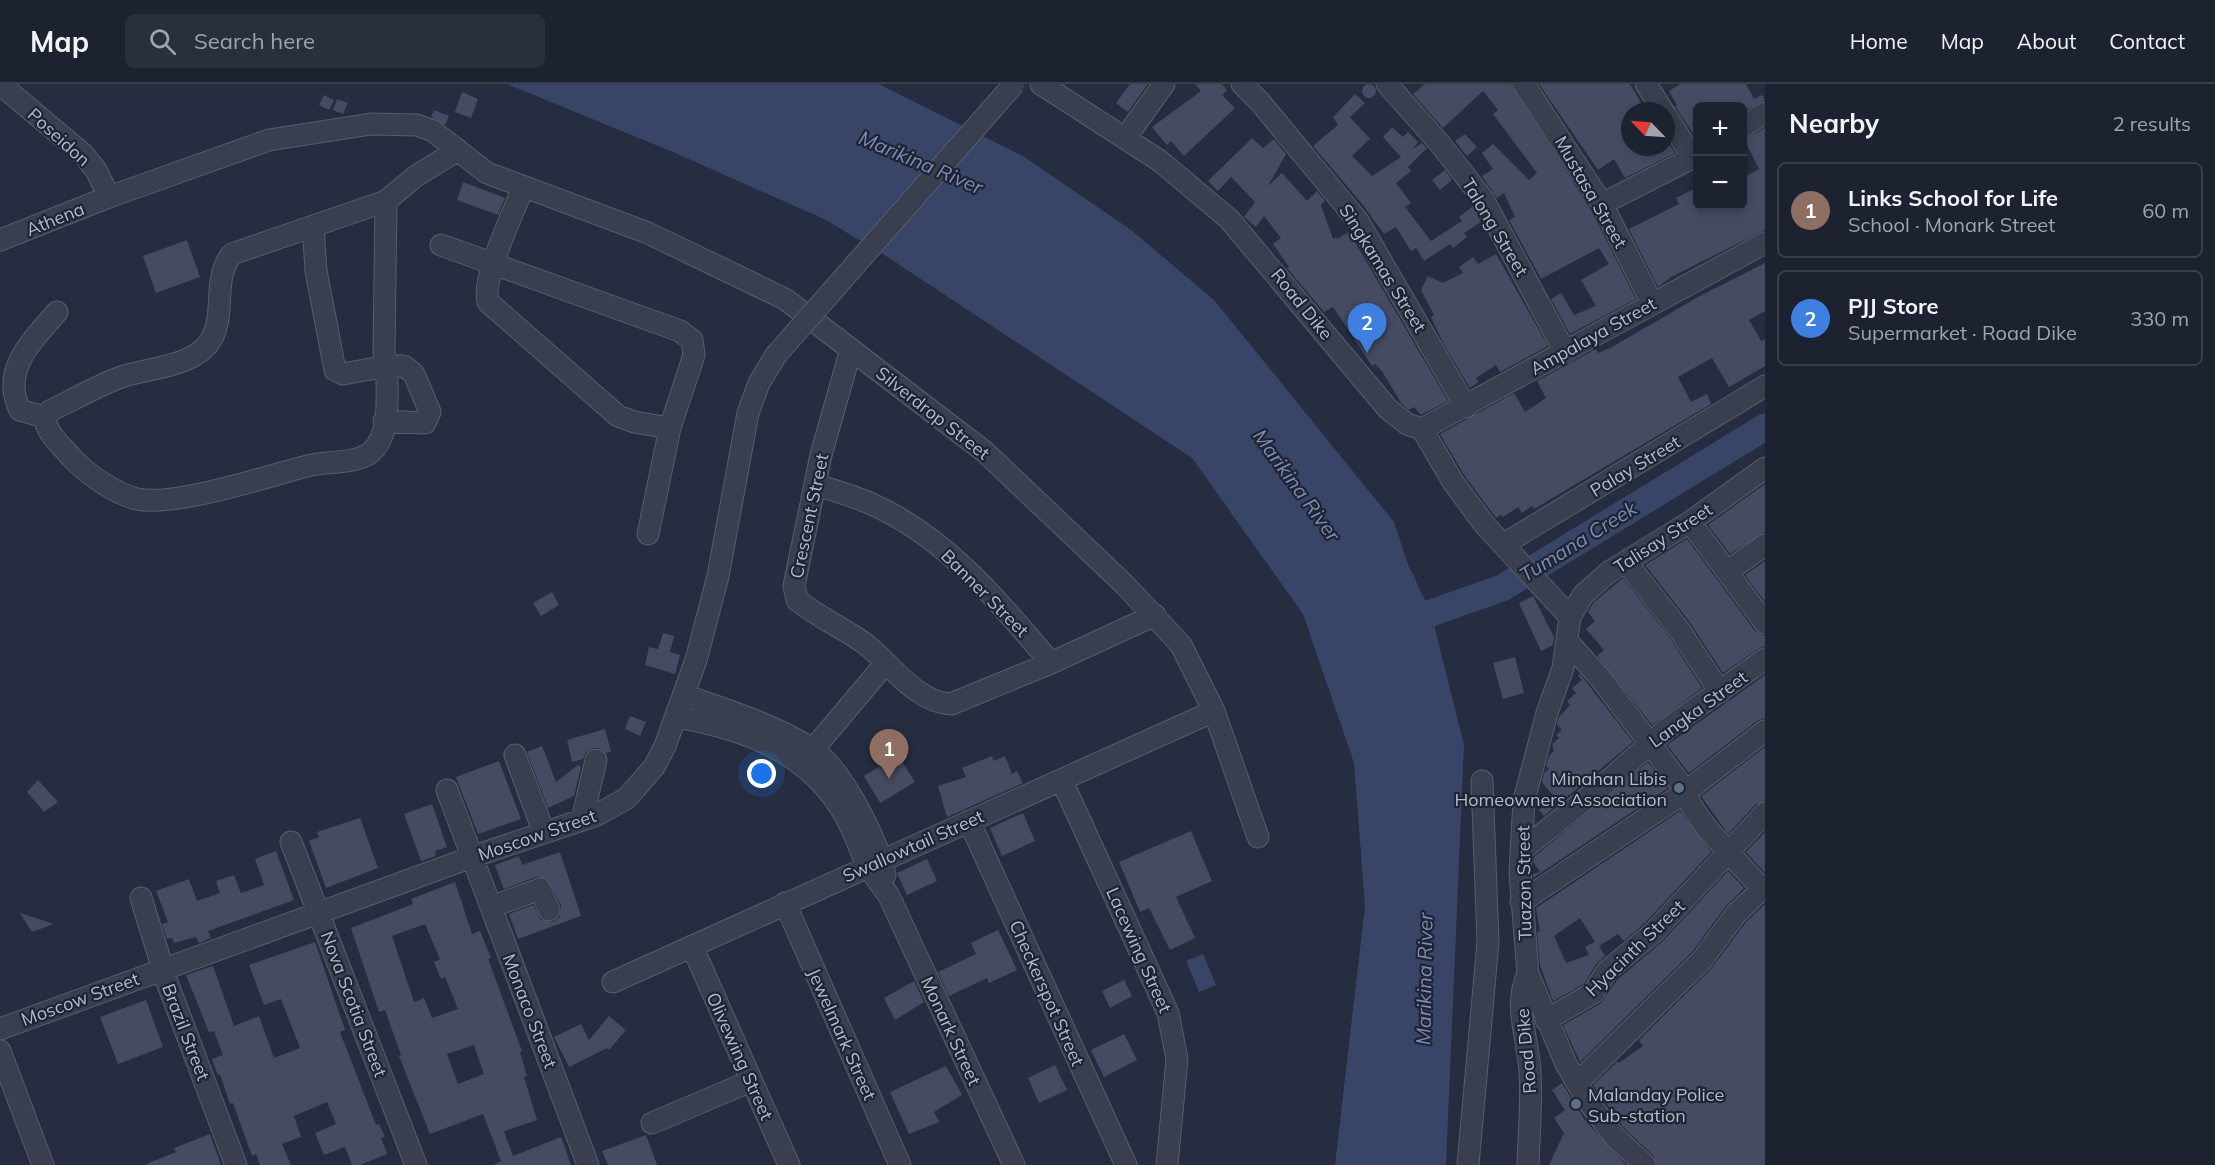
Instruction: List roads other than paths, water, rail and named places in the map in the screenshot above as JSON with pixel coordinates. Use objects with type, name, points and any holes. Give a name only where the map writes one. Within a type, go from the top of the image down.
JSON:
[{"type":"street","name":"Poseidon","points":[[0,84],[9,104],[83,154],[96,170],[109,197]]},
{"type":"street","name":"Moscow Street","points":[[0,1029],[319,912],[611,809],[641,785],[665,746],[705,629],[718,576],[748,413],[759,383],[776,356],[1014,84]]},
{"type":"street","name":"Road Dike","points":[[1041,84],[1126,137],[1183,178],[1229,219],[1388,409],[1407,424],[1422,429]]},
{"type":"street","points":[[1126,137],[1164,84]]},
{"type":"street","name":"Singkamas Street","points":[[1242,84],[1260,102],[1358,221],[1466,407]]},
{"type":"street","name":"Talong Street","points":[[1387,84],[1442,145],[1483,199],[1565,352]]},
{"type":"street","name":"Mustasa Street","points":[[1524,84],[1602,204],[1652,303]]},
{"type":"street","points":[[1646,84],[1657,102]]},
{"type":"street","points":[[1747,125],[1765,113]]},
{"type":"street","name":"Athena","points":[[0,240],[109,197],[269,140],[371,124],[417,125],[446,138],[458,150]]},
{"type":"street","points":[[1675,129],[1694,156]]},
{"type":"street","points":[[44,417],[50,411],[118,378],[180,361],[206,346],[217,326],[221,272],[232,254],[386,201],[416,176],[458,150]]},
{"type":"street","name":"Silverdrop Street","points":[[458,150],[487,173],[648,233],[785,300],[985,453],[1155,615],[1181,645],[1214,711],[1258,837]]},
{"type":"street","points":[[1602,204],[1693,158]]},
{"type":"street","points":[[523,187],[493,262],[486,295],[492,307],[618,416],[634,422],[670,428]]},
{"type":"street","points":[[44,417],[50,433],[79,465],[136,499],[151,500],[202,493],[322,462],[368,454],[375,447],[387,406],[387,366],[384,353],[386,201]]},
{"type":"street","points":[[313,226],[316,272],[336,370],[343,374],[387,366],[404,366],[409,369],[430,412],[425,423],[384,421]]},
{"type":"street","name":"Ampalaya Street","points":[[1422,429],[1765,243]]},
{"type":"street","points":[[441,245],[680,331],[692,340],[694,355],[670,428],[648,534]]},
{"type":"street","points":[[44,417],[20,410],[12,394],[14,369],[18,358],[57,312]]},
{"type":"street","name":"Crescent Street","points":[[851,349],[815,484],[794,586],[797,600],[869,647],[885,664],[939,704],[951,704],[1051,663],[1155,615]]},
{"type":"street","name":"Palay Street","points":[[1510,551],[1765,386]]},
{"type":"street","points":[[1422,429],[1453,482],[1484,524],[1570,617]]},
{"type":"street","name":"Talisay Street","points":[[1570,617],[1583,595],[1609,572],[1690,522],[1765,468]]},
{"type":"street","name":"Banner Street","points":[[815,484],[868,503],[919,532],[952,556],[1000,603],[1051,663]]},
{"type":"street","points":[[1690,522],[1765,623]]},
{"type":"street","points":[[1728,571],[1765,545]]},
{"type":"street","points":[[1626,562],[1678,628],[1720,692]]},
{"type":"street","name":"Tuazon Street","points":[[1528,974],[1521,902],[1524,800],[1547,713],[1563,668],[1570,617]]},
{"type":"street","points":[[1568,642],[1601,679],[1650,743],[1693,808],[1764,888],[1736,914],[1702,960],[1577,1083]]},
{"type":"street","name":"Langka Street","points":[[1521,851],[1602,786],[1650,743],[1765,659]]},
{"type":"street","points":[[807,757],[885,664]]},
{"type":"street","name":"Monark Street","points":[[684,695],[758,723],[807,757],[845,799],[1014,1165]]},
{"type":"street","name":"Swallowtail Street","points":[[613,982],[1214,711]]},
{"type":"street","name":"Monark Street","points":[[676,717],[716,724],[807,757]]},
{"type":"street","points":[[1521,902],[1684,793],[1765,731]]},
{"type":"street","points":[[515,755],[544,833]]},
{"type":"street","points":[[582,820],[596,760]]},
{"type":"street","name":"Lacewing Street","points":[[1062,781],[1168,1013],[1177,1059],[1167,1165]]},
{"type":"street","points":[[1468,1165],[1488,942],[1482,781]]},
{"type":"street","name":"Monaco Street","points":[[447,790],[588,1165]]},
{"type":"street","name":"Hyacinth Street","points":[[1546,1020],[1593,993],[1607,971],[1653,933],[1728,850],[1765,813]]},
{"type":"street","name":"Checkerspot Street","points":[[969,821],[1126,1165]]},
{"type":"street","name":"Nova Scotia Street","points":[[291,842],[416,1165]]},
{"type":"street","points":[[491,907],[540,889],[549,910]]},
{"type":"street","name":"Brazil Street","points":[[141,898],[163,969],[236,1165]]},
{"type":"street","name":"Jewelmark Street","points":[[785,903],[900,1165]]},
{"type":"street","name":"Olivewing Street","points":[[692,946],[789,1165]]},
{"type":"street","name":"Road Dike","points":[[1528,974],[1521,988],[1521,1005],[1530,1070],[1528,1165]]},
{"type":"street","points":[[1528,974],[1546,1020],[1577,1083],[1615,1137],[1645,1165]]},
{"type":"street","points":[[0,1051],[43,1165]]},
{"type":"street","points":[[652,1123],[751,1081]]},
{"type":"water","name":"Marikina River","points":[[507,84],[879,84],[1023,156],[1131,230],[1214,300],[1394,522],[1407,562],[1431,613],[1464,745],[1446,1165],[1335,1165],[1365,906],[1354,763],[1303,614],[1192,458],[883,254],[824,219],[673,152]]},
{"type":"water","points":[[1203,954],[1216,985],[1199,992],[1186,961]]},
{"type":"waterway","name":"Tumana Creek","points":[[1398,632],[1431,613],[1502,588],[1765,427]]},
{"type":"place","name":"PJJ Store","points":[[1367,353]]},
{"type":"place","name":"Links School for Life","points":[[889,779]]},
{"type":"place","name":"Minahan Libis Homeowners Association","points":[[1679,788]]},
{"type":"place","name":"Malanday Police Sub-station","points":[[1576,1104]]}]
